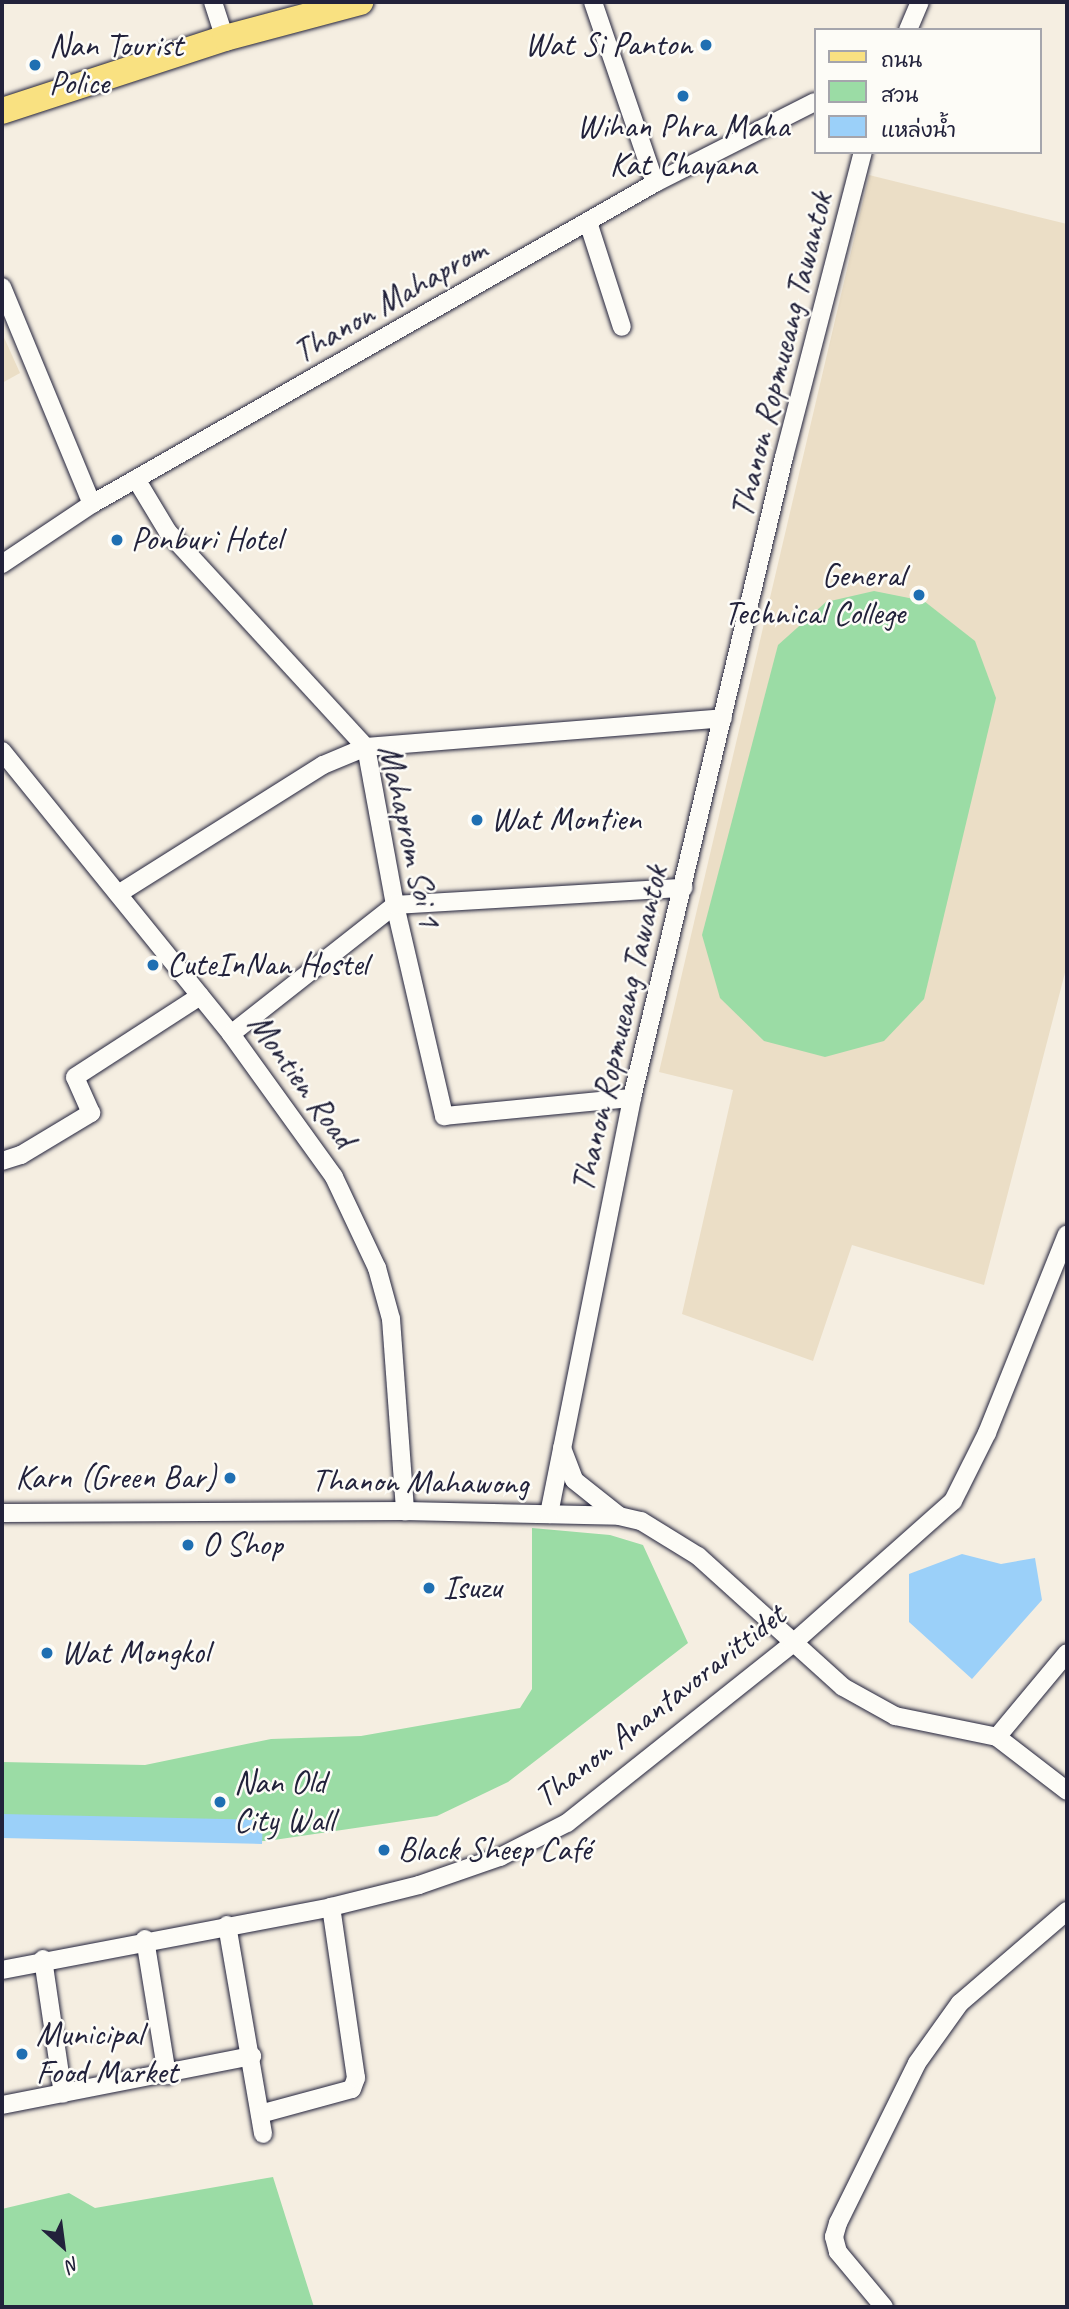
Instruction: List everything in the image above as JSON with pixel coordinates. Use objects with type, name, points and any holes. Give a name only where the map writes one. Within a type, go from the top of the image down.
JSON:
[{"type":"main road","points":[[2,111],[225,37],[360,2]]},
{"type":"street","points":[[213,2],[225,37]]},
{"type":"street","points":[[593,2],[655,183]]},
{"type":"street","points":[[909,28],[920,2]]},
{"type":"street","name":"Thanon Mahaprom","points":[[2,564],[92,504],[655,183],[814,103]]},
{"type":"street","name":"Thanon Ropmueang Tawantok","points":[[548,1514],[560,1441],[632,1098],[863,154]]},
{"type":"street","points":[[588,222],[622,327]]},
{"type":"street","points":[[2,287],[92,504]]},
{"type":"street","name":"Mahaprom Soi 1","points":[[136,479],[168,532],[366,747],[395,905],[444,1116],[632,1098]]},
{"type":"street","points":[[118,894],[323,765],[366,747],[723,718]]},
{"type":"street","name":"Montien Road","points":[[2,751],[231,1034],[334,1177],[377,1268],[391,1320],[405,1511]]},
{"type":"street","points":[[231,1034],[395,905],[683,888]]},
{"type":"street","points":[[2,1161],[21,1155],[92,1113],[75,1077],[200,996]]},
{"type":"street","name":"Thanon Anantavorarittidet","points":[[2,1970],[43,1959],[331,1907],[419,1885],[500,1857],[567,1823],[793,1643],[953,1501],[987,1433],[1067,1234]]},
{"type":"street","points":[[560,1441],[574,1480],[619,1516]]},
{"type":"street","name":"Thanon Mahawong","points":[[2,1513],[405,1511],[619,1516],[663,1530],[698,1556],[843,1686],[895,1716],[997,1737]]},
{"type":"street","points":[[1067,1653],[997,1737],[1067,1791]]},
{"type":"street","points":[[260,2114],[352,2089],[356,2078],[331,1907]]},
{"type":"street","points":[[884,2307],[838,2252],[834,2237],[838,2223],[917,2063],[960,2003],[1067,1911]]},
{"type":"street","points":[[227,1925],[253,2056],[263,2134]]},
{"type":"street","points":[[145,1940],[167,2075]]},
{"type":"street","points":[[43,1959],[63,2094]]},
{"type":"street","points":[[2,2105],[167,2075],[253,2056]]},
{"type":"shaded area","name":"General Technical College","points":[[869,175],[1067,224],[1067,965],[984,1285],[852,1245],[813,1361],[682,1314],[733,1090],[659,1072]]},
{"type":"shaded area","points":[[2,333],[20,373],[2,383]]},
{"type":"green space","points":[[874,591],[924,601],[975,641],[996,698],[924,999],[884,1041],[825,1057],[764,1041],[720,998],[702,935],[778,645],[826,602]]},
{"type":"green space","points":[[532,1528],[610,1535],[643,1545],[688,1643],[508,1782],[437,1816],[267,1841],[2,1835],[2,1762],[145,1765],[271,1739],[361,1736],[520,1708],[532,1689]]},
{"type":"green space","points":[[273,2177],[314,2307],[2,2307],[2,2209],[69,2193],[95,2208]]},
{"type":"water","points":[[962,1554],[1001,1564],[1035,1558],[1042,1600],[972,1679],[909,1622],[909,1574]]},
{"type":"water","points":[[2,1814],[263,1820],[262,1844],[2,1838]]},
{"type":"place","name":"Wat Si Panton","points":[[706,45]]},
{"type":"place","name":"Nan Tourist Police","points":[[35,65]]},
{"type":"place","name":"Wihan Phra Maha Kat Chayana","points":[[683,96]]},
{"type":"place","name":"Ponburi Hotel","points":[[117,540]]},
{"type":"place","name":"General Technical College","points":[[919,595]]},
{"type":"place","name":"Wat Montien","points":[[477,820]]},
{"type":"place","name":"CuteInNan Hostel","points":[[153,965]]},
{"type":"place","name":"Karn (Green Bar)","points":[[230,1478]]},
{"type":"place","name":"O Shop","points":[[188,1545]]},
{"type":"place","name":"Isuzu","points":[[429,1588]]},
{"type":"place","name":"Wat Mongkol","points":[[47,1653]]},
{"type":"place","name":"Nan Old City Wall","points":[[220,1802]]},
{"type":"place","name":"Black Sheep Café","points":[[384,1850]]},
{"type":"place","name":"Municipal Food Market","points":[[22,2054]]}]
